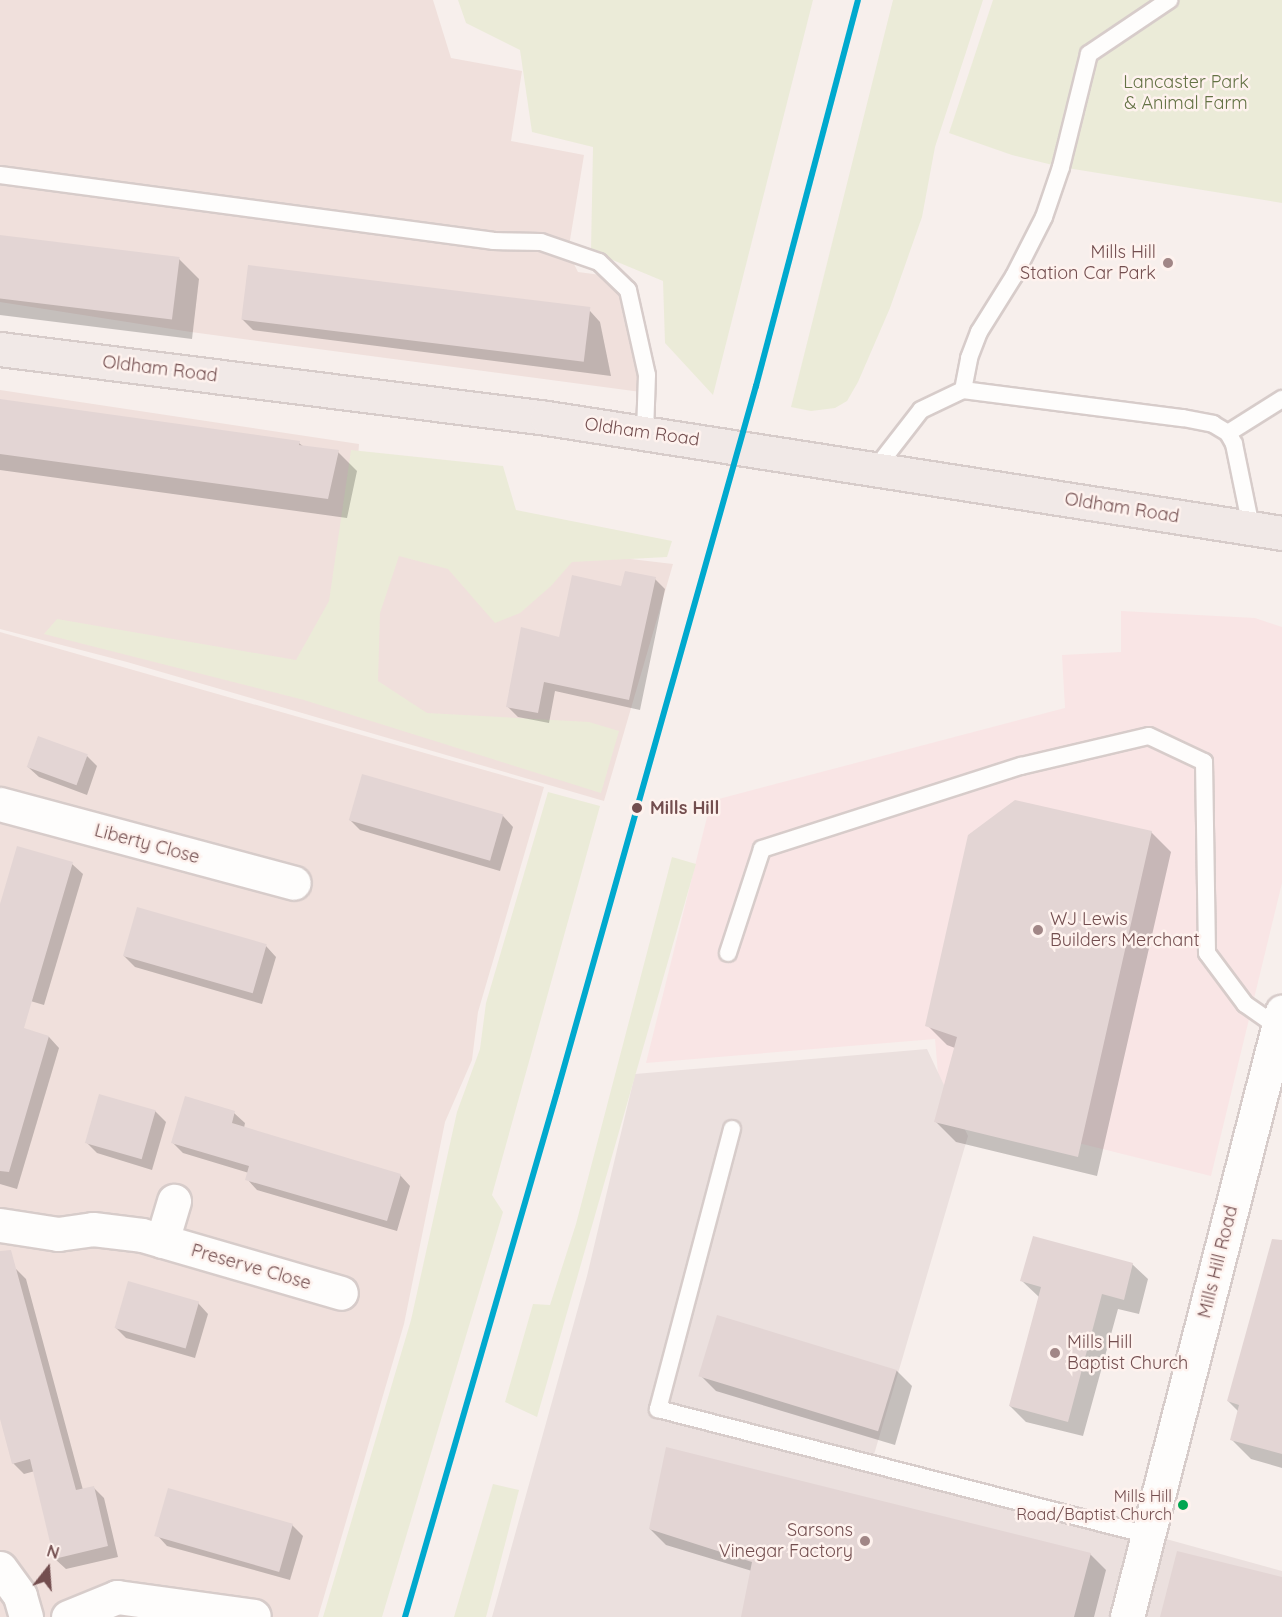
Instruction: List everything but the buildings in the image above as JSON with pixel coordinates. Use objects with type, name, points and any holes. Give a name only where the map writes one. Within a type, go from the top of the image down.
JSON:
[{"type":"main road","name":"Oldham Road","points":[[0,349],[547,418],[1267,530]]},
{"type":"street","name":"Liberty Close","points":[[0,804],[294,883]]},
{"type":"street","name":"Mills Hill Road","points":[[1127,1617],[1280,1020]]},
{"type":"street","points":[[162,1241],[174,1201]]},
{"type":"street","name":"Preserve Close","points":[[0,1225],[58,1234],[93,1229],[142,1235],[341,1293]]},
{"type":"street","points":[[0,1568],[20,1596],[26,1617]]},
{"type":"street","points":[[68,1617],[117,1597],[254,1616]]},
{"type":"lane","points":[[963,390],[969,358],[979,332],[1014,276],[1044,217],[1061,167],[1089,54],[1169,0]]},
{"type":"lane","points":[[0,175],[493,241],[541,242],[599,262],[628,290],[647,375],[645,433]]},
{"type":"lane","points":[[876,468],[921,410],[963,390],[1184,418],[1213,424],[1228,433],[1267,530]]},
{"type":"lane","points":[[1228,433],[1282,399]]},
{"type":"lane","points":[[728,953],[762,849],[1021,766],[1149,736],[1204,762],[1207,953],[1245,1004],[1280,1020]]},
{"type":"lane","points":[[732,1129],[658,1409],[1148,1535]]},
{"type":"shaded area","points":[[0,0],[433,0],[451,58],[522,71],[511,141],[584,155],[568,252],[578,272],[632,279],[641,392],[191,332],[0,302]]},
{"type":"shaded area","points":[[0,390],[359,444],[353,526],[673,564],[604,801],[127,662],[0,629]]},
{"type":"shaded area","points":[[1121,611],[1255,618],[1282,627],[1282,883],[1211,1176],[941,1109],[935,1039],[646,1063],[711,801],[1065,708],[1062,655],[1121,652]]},
{"type":"shaded area","points":[[0,632],[544,787],[478,1012],[472,1060],[445,1122],[404,1324],[318,1617],[0,1617]]},
{"type":"shaded area","points":[[927,1049],[968,1136],[873,1458],[1282,1571],[1282,1617],[492,1617],[587,1276],[635,1074]]},
{"type":"green space","points":[[458,0],[813,0],[713,395],[665,343],[663,281],[591,251],[593,147],[532,132],[520,50],[466,23]]},
{"type":"green space","points":[[893,0],[983,0],[935,147],[922,217],[890,308],[858,382],[847,401],[835,408],[811,411],[791,407]]},
{"type":"green space","name":"Lancaster Park & Animal Farm","points":[[993,0],[1282,0],[1282,203],[1061,167],[1012,155],[949,133]]},
{"type":"green space","points":[[351,450],[503,466],[516,510],[672,541],[667,557],[572,562],[551,586],[520,613],[495,623],[448,569],[399,556],[380,613],[378,681],[427,713],[589,722],[619,731],[601,793],[304,700],[44,634],[57,619],[296,660],[329,601]]},
{"type":"green space","points":[[548,792],[600,806],[492,1195],[503,1212],[382,1617],[323,1617],[411,1320],[457,1112],[480,1049],[486,1003]]},
{"type":"green space","points":[[672,857],[696,864],[537,1417],[505,1402],[533,1304],[550,1305],[576,1224]]},
{"type":"green space","points":[[493,1484],[519,1490],[486,1617],[454,1617]]},
{"type":"transit line","points":[[405,1617],[557,1092],[756,386],[858,0]]},
{"type":"place","name":"Mills Hill Station Car Park","points":[[1168,263]]},
{"type":"place","name":"Mills Hill","points":[[637,808]]},
{"type":"place","name":"WJ Lewis Builders Merchant","points":[[1038,930]]},
{"type":"place","name":"Mills Hill Baptist Church","points":[[1055,1353]]},
{"type":"place","name":"Mills Hill Road/Baptist Church","points":[[1183,1505]]},
{"type":"place","name":"Sarsons Vinegar Factory","points":[[865,1541]]}]
